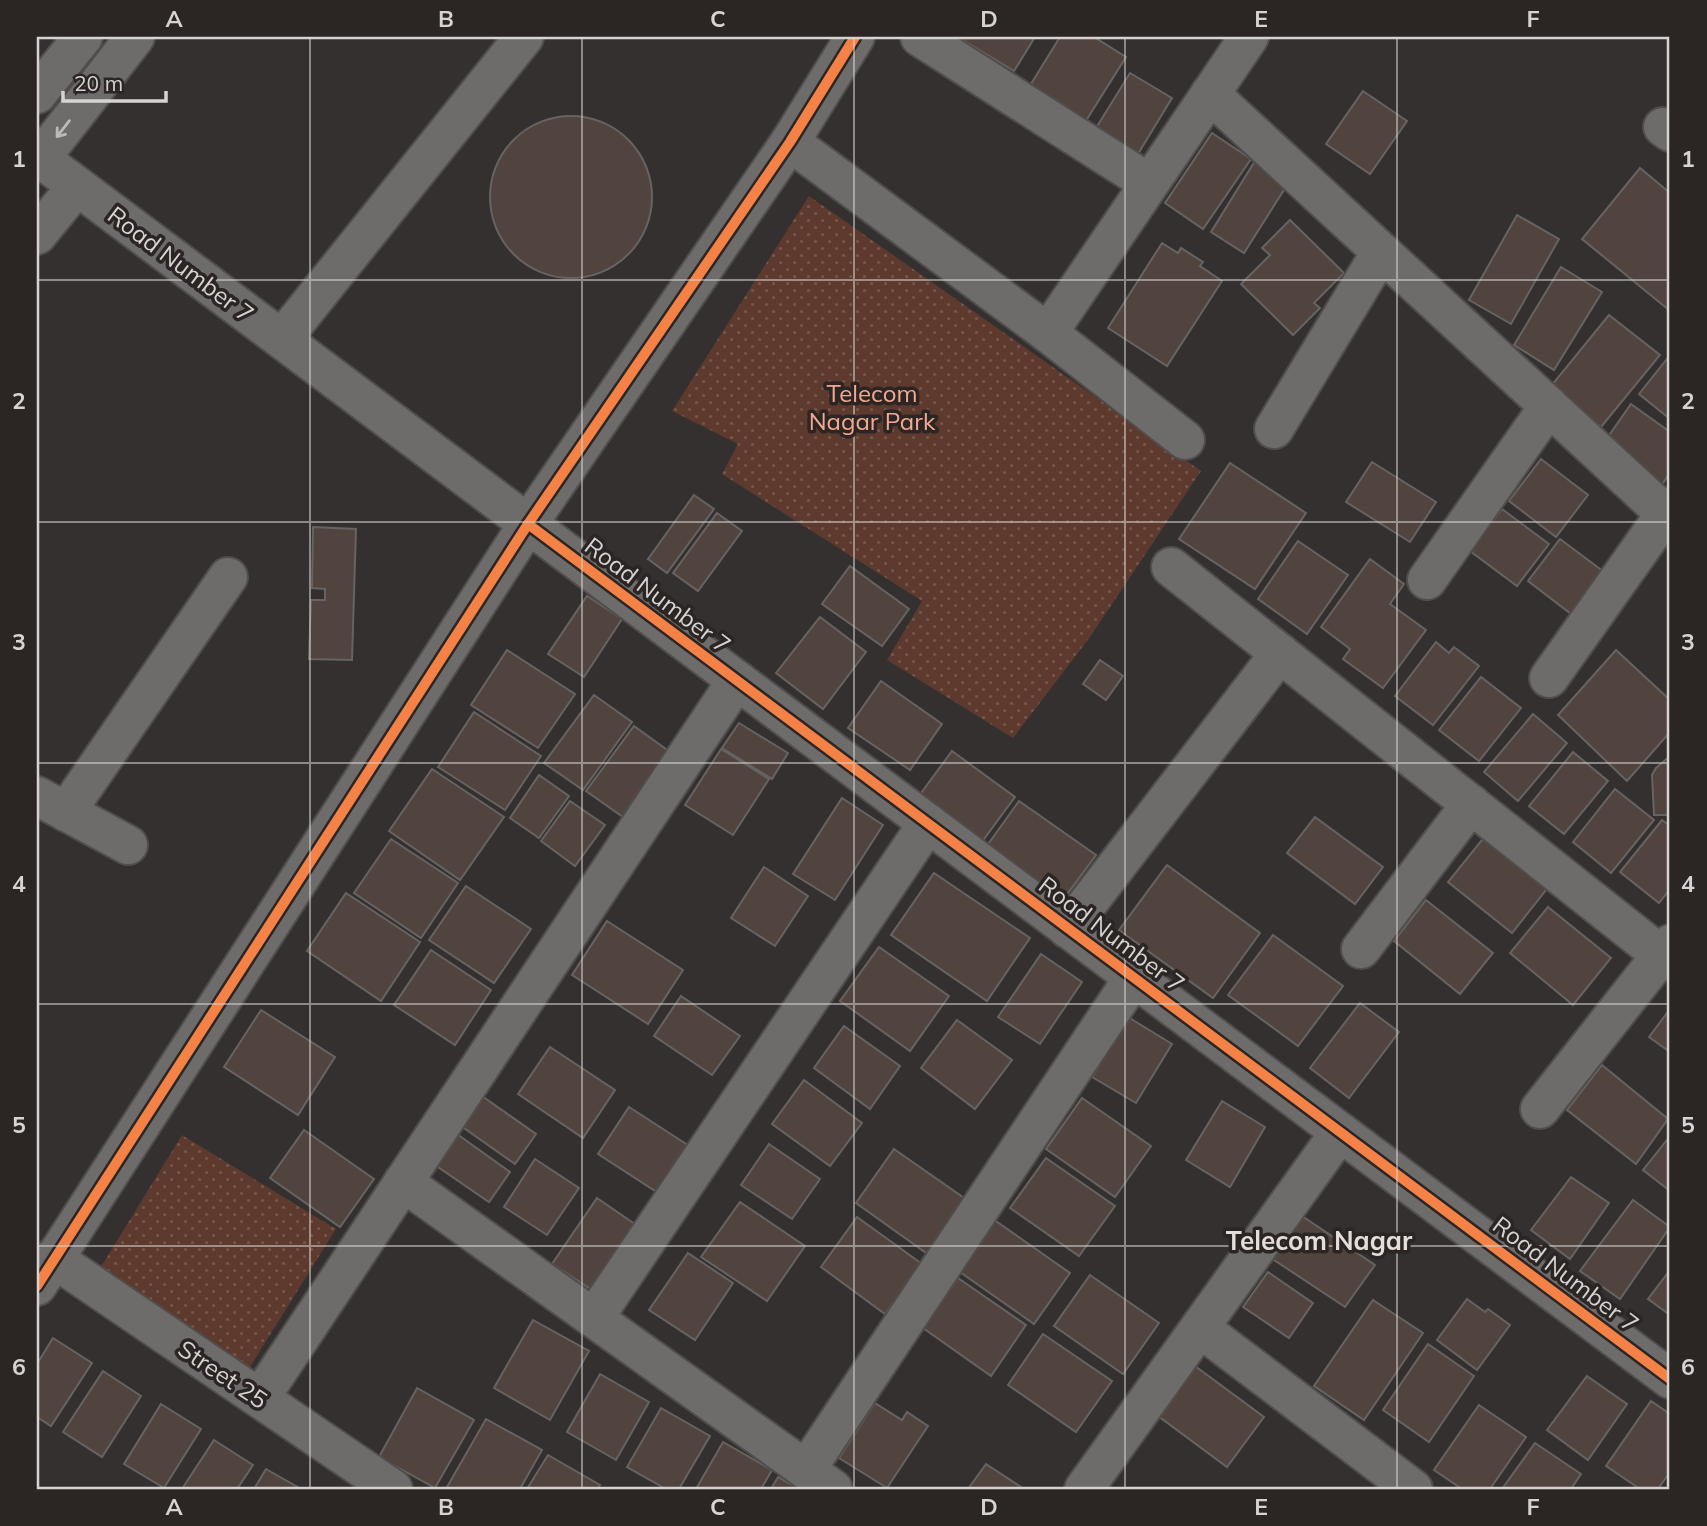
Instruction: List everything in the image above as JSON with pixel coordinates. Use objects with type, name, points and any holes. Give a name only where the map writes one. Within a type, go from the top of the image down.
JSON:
[{"type":"street","points":[[37,94],[83,37]]},
{"type":"street","points":[[38,157],[135,37]]},
{"type":"street","points":[[282,339],[524,37]]},
{"type":"street","points":[[45,1272],[528,524],[790,142],[855,37]]},
{"type":"street","points":[[920,37],[1149,183]]},
{"type":"street","points":[[1048,333],[1249,37]]},
{"type":"street","points":[[1210,94],[1668,513],[1549,678]]},
{"type":"street","points":[[790,142],[1048,333],[1185,440]]},
{"type":"street","name":"Road Number 7","points":[[38,157],[1670,1379]]},
{"type":"street","points":[[37,234],[77,186]]},
{"type":"street","points":[[1274,429],[1381,252]]},
{"type":"street","points":[[1427,580],[1549,406]]},
{"type":"street","points":[[1171,567],[1471,804],[1666,949],[1539,1109]]},
{"type":"street","points":[[128,845],[51,804],[228,577]]},
{"type":"street","points":[[1069,929],[1280,653]]},
{"type":"street","points":[[260,1398],[737,680]]},
{"type":"street","points":[[1361,949],[1471,804]]},
{"type":"street","points":[[594,1318],[928,823]]},
{"type":"street","points":[[403,1182],[820,1480],[1134,977]]},
{"type":"street","points":[[1083,1489],[1340,1132]]},
{"type":"street","name":"Street 25","points":[[45,1272],[260,1398],[393,1489]]},
{"type":"street","points":[[1199,1328],[1397,1485]]},
{"type":"green space","name":"Telecom Nagar Park","points":[[809,196],[1201,471],[1090,637],[1013,738],[887,660],[922,601],[722,474],[738,444],[672,411]]},
{"type":"green space","points":[[182,1135],[336,1229],[245,1375],[96,1275]]},
{"type":"building","points":[[958,37],[1035,37],[1014,71]]},
{"type":"building","points":[[1060,37],[1094,37],[1126,57],[1082,127],[1026,92]]},
{"type":"building","points":[[1130,73],[1172,98],[1130,167],[1088,141]]},
{"type":"building","points":[[1363,91],[1407,121],[1370,174],[1326,144]]},
{"type":"building","points":[[571,116],[602,123],[628,140],[645,166],[652,197],[645,228],[628,254],[602,271],[571,278],[540,271],[514,254],[497,228],[490,197],[497,166],[514,140],[540,123]]},
{"type":"building","points":[[1212,133],[1251,159],[1203,229],[1165,203]]},
{"type":"building","points":[[1255,161],[1289,182],[1244,253],[1211,232]]},
{"type":"building","points":[[1640,168],[1670,193],[1670,311],[1582,239]]},
{"type":"building","points":[[1517,215],[1559,239],[1511,324],[1469,300]]},
{"type":"building","points":[[1290,220],[1344,273],[1314,303],[1320,308],[1293,335],[1241,284],[1270,255],[1262,248]]},
{"type":"building","points":[[1162,243],[1178,253],[1181,248],[1203,262],[1200,266],[1222,281],[1167,366],[1108,328]]},
{"type":"building","points":[[1561,267],[1602,292],[1554,370],[1514,345]]},
{"type":"building","points":[[1609,315],[1660,355],[1601,427],[1551,386]]},
{"type":"building","points":[[1670,355],[1670,419],[1639,394]]},
{"type":"building","points":[[1631,404],[1670,432],[1670,472],[1662,485],[1603,444]]},
{"type":"building","points":[[1541,459],[1588,495],[1556,537],[1509,501]]},
{"type":"building","points":[[1372,462],[1436,502],[1410,542],[1346,502]]},
{"type":"building","points":[[1230,463],[1306,513],[1255,589],[1179,539]]},
{"type":"building","points":[[694,495],[714,509],[667,573],[648,559]]},
{"type":"building","points":[[1502,509],[1549,544],[1517,586],[1470,551]]},
{"type":"building","points":[[717,513],[742,531],[698,591],[673,573]]},
{"type":"building","points":[[313,527],[356,529],[352,660],[309,659],[311,600],[325,600],[325,589],[312,588]]},
{"type":"building","points":[[1560,539],[1608,575],[1575,617],[1528,581]]},
{"type":"building","points":[[1298,541],[1348,575],[1307,634],[1258,599]]},
{"type":"building","points":[[1370,559],[1404,584],[1390,604],[1426,630],[1383,688],[1343,659],[1350,649],[1321,627]]},
{"type":"building","points":[[850,566],[909,609],[882,646],[822,604]]},
{"type":"building","points":[[587,596],[622,619],[584,677],[548,654]]},
{"type":"building","points":[[820,617],[866,652],[823,709],[776,673]]},
{"type":"building","points":[[1436,642],[1449,653],[1454,647],[1479,666],[1433,725],[1395,696]]},
{"type":"building","points":[[507,650],[575,694],[538,748],[471,705]]},
{"type":"building","points":[[1616,650],[1670,700],[1670,732],[1627,781],[1558,715]]},
{"type":"building","points":[[1100,660],[1123,676],[1106,700],[1083,684]]},
{"type":"building","points":[[1481,677],[1521,708],[1479,761],[1439,730]]},
{"type":"building","points":[[881,681],[942,724],[910,770],[848,728]]},
{"type":"building","points":[[594,695],[632,722],[583,790],[544,763]]},
{"type":"building","points":[[474,712],[541,756],[505,810],[438,767]]},
{"type":"building","points":[[1533,714],[1567,743],[1518,801],[1484,772]]},
{"type":"building","points":[[739,723],[788,753],[772,779],[722,748]]},
{"type":"building","points":[[634,726],[670,752],[623,817],[586,791]]},
{"type":"building","points":[[721,749],[769,779],[733,835],[685,805]]},
{"type":"building","points":[[952,751],[1015,797],[973,854],[910,808]]},
{"type":"building","points":[[1573,752],[1608,781],[1564,834],[1529,806]]},
{"type":"building","points":[[1670,756],[1670,815],[1654,815],[1652,775]]},
{"type":"building","points":[[432,769],[504,817],[460,880],[389,831]]},
{"type":"building","points":[[539,775],[569,796],[539,838],[510,818]]},
{"type":"building","points":[[1615,789],[1654,820],[1611,873],[1573,842]]},
{"type":"building","points":[[842,798],[883,825],[835,900],[793,874]]},
{"type":"building","points":[[570,801],[605,825],[575,866],[541,841]]},
{"type":"building","points":[[1019,801],[1096,855],[1057,908],[981,854]]},
{"type":"building","points":[[1315,817],[1383,867],[1355,904],[1287,853]]},
{"type":"building","points":[[1662,820],[1670,826],[1670,889],[1659,903],[1620,872]]},
{"type":"building","points":[[1486,835],[1550,885],[1512,933],[1448,882]]},
{"type":"building","points":[[391,839],[458,883],[421,938],[354,893]]},
{"type":"building","points":[[1167,865],[1260,933],[1213,998],[1119,930]]},
{"type":"building","points":[[764,867],[808,896],[775,946],[731,918]]},
{"type":"building","points":[[934,873],[1030,938],[987,1001],[891,935]]},
{"type":"building","points":[[466,886],[531,929],[494,983],[429,940]]},
{"type":"building","points":[[346,893],[420,942],[381,1001],[307,951]]},
{"type":"building","points":[[1426,900],[1493,953],[1460,994],[1394,941]]},
{"type":"building","points":[[1548,907],[1611,958],[1573,1005],[1510,953]]},
{"type":"building","points":[[607,921],[683,970],[648,1024],[572,975]]},
{"type":"building","points":[[1273,935],[1343,986],[1298,1046],[1228,995]]},
{"type":"building","points":[[879,947],[949,996],[910,1051],[840,1001]]},
{"type":"building","points":[[431,950],[491,990],[455,1045],[394,1005]]},
{"type":"building","points":[[1041,954],[1082,982],[1040,1044],[998,1017]]},
{"type":"building","points":[[681,996],[740,1036],[712,1075],[654,1036]]},
{"type":"building","points":[[1360,1003],[1399,1032],[1349,1098],[1310,1068]]},
{"type":"building","points":[[1670,1009],[1670,1052],[1649,1037]]},
{"type":"building","points":[[261,1010],[335,1057],[298,1115],[224,1067]]},
{"type":"building","points":[[1128,1017],[1172,1044],[1136,1103],[1092,1077]]},
{"type":"building","points":[[957,1020],[1012,1060],[975,1109],[921,1068]]},
{"type":"building","points":[[844,1026],[900,1066],[870,1109],[814,1068]]},
{"type":"building","points":[[550,1047],[615,1090],[583,1138],[518,1094]]},
{"type":"building","points":[[1602,1065],[1668,1119],[1636,1164],[1567,1110]]},
{"type":"building","points":[[804,1080],[862,1123],[830,1166],[772,1124]]},
{"type":"building","points":[[482,1096],[536,1134],[515,1164],[461,1126]]},
{"type":"building","points":[[1082,1098],[1151,1146],[1115,1197],[1046,1149]]},
{"type":"building","points":[[1222,1101],[1265,1127],[1230,1187],[1186,1160]]},
{"type":"building","points":[[629,1107],[697,1151],[666,1198],[598,1154]]},
{"type":"building","points":[[304,1130],[374,1179],[340,1227],[270,1178]]},
{"type":"building","points":[[457,1134],[510,1172],[489,1202],[435,1165]]},
{"type":"building","points":[[1670,1136],[1670,1191],[1643,1170]]},
{"type":"building","points":[[769,1144],[820,1179],[792,1219],[741,1185]]},
{"type":"building","points":[[894,1149],[967,1200],[929,1255],[856,1203]]},
{"type":"building","points":[[1046,1158],[1115,1206],[1079,1256],[1010,1208]]},
{"type":"building","points":[[535,1159],[579,1188],[547,1235],[504,1207]]},
{"type":"building","points":[[1571,1177],[1609,1203],[1570,1259],[1531,1230]]},
{"type":"building","points":[[597,1198],[642,1229],[600,1295],[552,1264]]},
{"type":"building","points":[[1633,1200],[1670,1227],[1620,1299],[1580,1271]]},
{"type":"building","points":[[740,1202],[805,1246],[767,1301],[701,1257]]},
{"type":"building","points":[[1296,1212],[1375,1265],[1345,1307],[1268,1256]]},
{"type":"building","points":[[857,1217],[922,1264],[885,1314],[821,1267]]},
{"type":"building","points":[[993,1219],[1070,1273],[1034,1324],[957,1270]]},
{"type":"building","points":[[688,1253],[733,1283],[695,1340],[649,1310]]},
{"type":"building","points":[[1670,1270],[1670,1315],[1648,1299]]},
{"type":"building","points":[[1268,1272],[1313,1303],[1289,1338],[1243,1307]]},
{"type":"building","points":[[1090,1275],[1159,1323],[1123,1374],[1054,1326]]},
{"type":"building","points":[[958,1278],[1026,1325],[991,1376],[923,1328]]},
{"type":"building","points":[[1467,1299],[1485,1312],[1488,1309],[1510,1325],[1477,1370],[1437,1340]]},
{"type":"building","points":[[1373,1300],[1423,1333],[1364,1420],[1314,1386]]},
{"type":"building","points":[[533,1320],[589,1351],[550,1420],[494,1388]]},
{"type":"building","points":[[1043,1334],[1112,1381],[1076,1432],[1008,1385]]},
{"type":"building","points":[[53,1338],[92,1363],[51,1426],[37,1417],[37,1364]]},
{"type":"building","points":[[1428,1344],[1474,1376],[1429,1442],[1383,1410]]},
{"type":"building","points":[[1195,1366],[1264,1417],[1227,1467],[1158,1416]]},
{"type":"building","points":[[103,1371],[141,1396],[102,1457],[63,1432]]},
{"type":"building","points":[[600,1374],[649,1402],[616,1460],[567,1432]]},
{"type":"building","points":[[1587,1376],[1627,1404],[1588,1460],[1547,1430]]},
{"type":"building","points":[[417,1388],[474,1420],[435,1488],[379,1457]]},
{"type":"building","points":[[1651,1401],[1670,1414],[1670,1472],[1658,1489],[1640,1489],[1606,1466]]},
{"type":"building","points":[[875,1403],[902,1420],[907,1412],[928,1426],[887,1488],[839,1458]]},
{"type":"building","points":[[161,1404],[201,1429],[164,1488],[124,1464]]},
{"type":"building","points":[[1479,1405],[1526,1437],[1490,1489],[1462,1489],[1434,1470]]},
{"type":"building","points":[[661,1408],[710,1436],[679,1489],[666,1489],[627,1467]]},
{"type":"building","points":[[486,1419],[542,1450],[520,1489],[447,1487]]},
{"type":"building","points":[[214,1440],[253,1465],[237,1489],[182,1489]]},
{"type":"building","points":[[723,1442],[772,1470],[761,1489],[696,1489]]},
{"type":"building","points":[[1535,1443],[1581,1474],[1571,1489],[1502,1489]]},
{"type":"building","points":[[548,1455],[600,1485],[597,1489],[527,1489]]},
{"type":"building","points":[[986,1464],[1024,1489],[968,1489]]},
{"type":"building","points":[[266,1469],[301,1489],[254,1489]]},
{"type":"building","points":[[778,1477],[800,1489],[771,1489]]},
{"type":"cycle path","points":[[37,1286],[528,524],[790,142],[855,37]]},
{"type":"cycle path","points":[[528,524],[1670,1379]]},
{"type":"district","name":"Telecom Nagar","points":[[1319,1240]]}]
